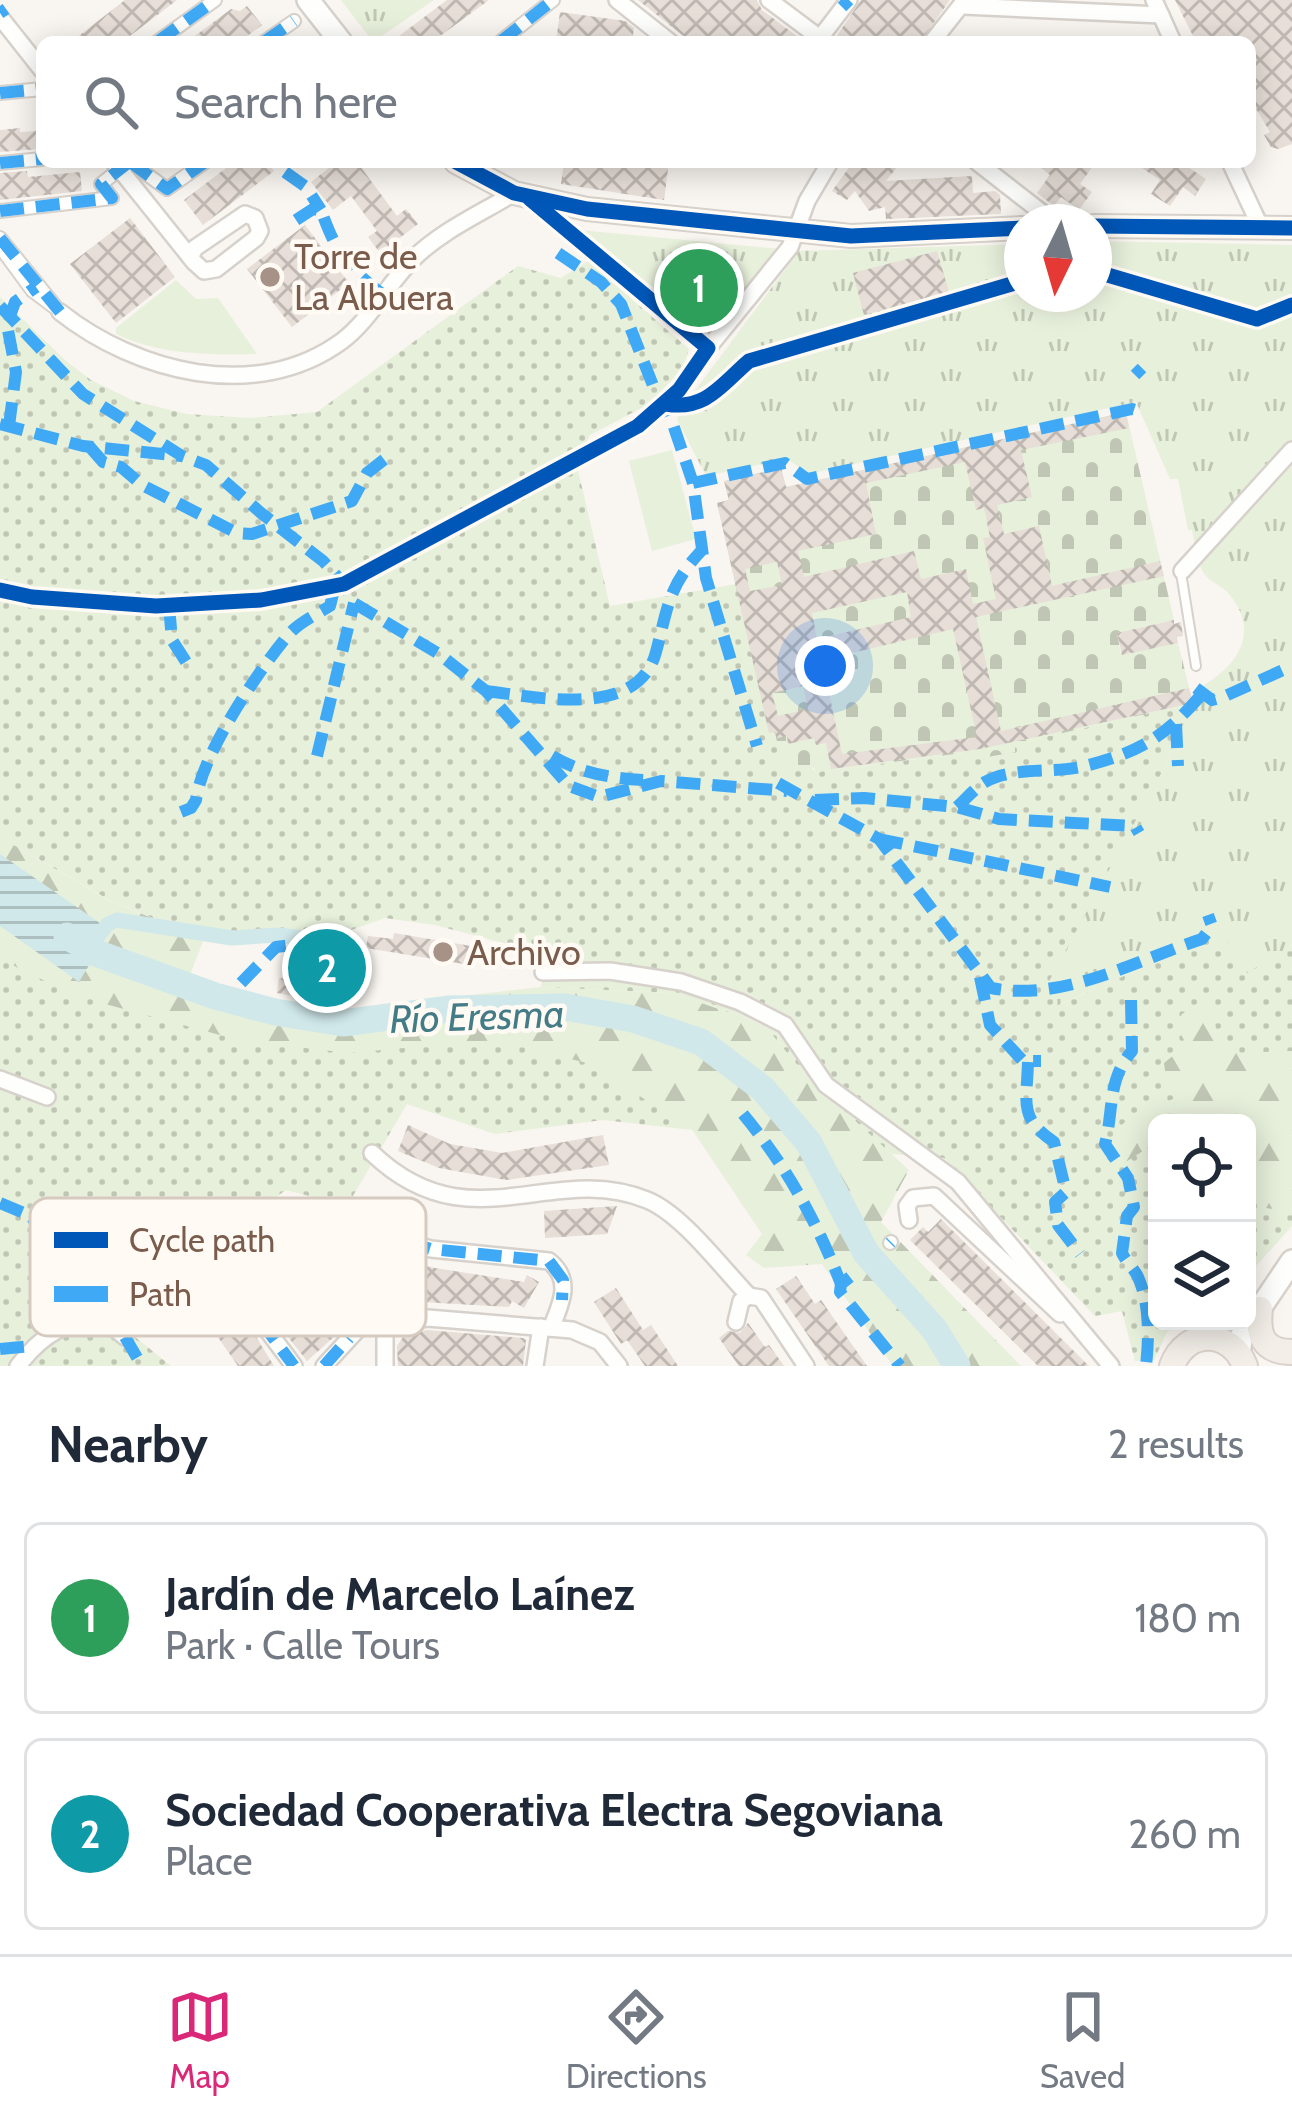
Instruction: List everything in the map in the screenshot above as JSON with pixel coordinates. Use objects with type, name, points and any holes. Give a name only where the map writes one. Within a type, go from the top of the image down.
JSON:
[{"type":"main road","points":[[1256,1318],[1266,1345],[1292,1354]]},
{"type":"main road","points":[[1172,1366],[1186,1344],[1208,1337],[1224,1340],[1242,1359]]},
{"type":"main road","points":[[1270,1366],[1292,1354]]},
{"type":"street","points":[[165,36],[215,0]]},
{"type":"street","points":[[308,0],[336,36]]},
{"type":"street","points":[[508,36],[553,0]]},
{"type":"street","points":[[617,0],[662,36]]},
{"type":"street","points":[[770,0],[817,36]]},
{"type":"street","points":[[824,36],[844,2]]},
{"type":"street","points":[[937,36],[964,3],[1157,8],[1171,36]]},
{"type":"street","points":[[2,13],[36,61]]},
{"type":"street","points":[[272,36],[294,21]]},
{"type":"street","points":[[0,94],[36,90]]},
{"type":"street","points":[[0,163],[36,160]]},
{"type":"street","points":[[0,211],[112,198],[101,184],[123,168]]},
{"type":"street","points":[[125,168],[193,252]]},
{"type":"street","points":[[126,168],[167,189],[197,168]]},
{"type":"street","points":[[468,168],[522,196],[708,348]]},
{"type":"street","points":[[0,590],[32,597],[157,606],[261,601],[344,584],[453,529],[638,426],[679,390],[790,247],[824,168]]},
{"type":"street","points":[[985,168],[1031,204]]},
{"type":"street","points":[[1233,168],[1261,228]]},
{"type":"street","points":[[0,238],[60,312],[110,346],[156,364],[219,374],[289,366],[345,338],[426,247],[522,196],[586,209],[851,236],[1004,229]]},
{"type":"street","points":[[1112,226],[1292,228]]},
{"type":"street","points":[[1181,571],[1292,450]]},
{"type":"street","points":[[543,972],[610,971],[680,982],[740,1002],[785,1024],[826,1085],[958,1182],[1068,1309],[1081,1332]]},
{"type":"street","points":[[0,1079],[47,1097]]},
{"type":"street","points":[[372,1153],[395,1176],[444,1195],[488,1200],[607,1187],[652,1202],[697,1240],[748,1296],[764,1301],[806,1366]]},
{"type":"street","points":[[909,1220],[907,1207],[913,1198],[934,1196],[1081,1332],[1111,1366]]},
{"type":"street","points":[[426,1248],[548,1261],[560,1272],[564,1288],[535,1366]]},
{"type":"street","points":[[1256,1303],[1292,1250]]},
{"type":"street","points":[[1256,1304],[1292,1262]]},
{"type":"street","points":[[736,1322],[737,1305],[748,1296]]},
{"type":"street","points":[[426,1318],[585,1334],[599,1342],[619,1366]]},
{"type":"street","points":[[1208,1337],[1218,1330]]},
{"type":"street","points":[[18,1366],[45,1336]]},
{"type":"street","points":[[272,1336],[294,1366]]},
{"type":"street","points":[[324,1366],[351,1336]]},
{"type":"lane","points":[[0,250],[31,292],[60,312]]},
{"type":"lane","points":[[1181,571],[1196,666]]},
{"type":"green space","points":[[341,0],[434,0],[382,36],[368,36]]},
{"type":"green space","points":[[579,230],[780,249],[720,328],[710,330],[695,326]]},
{"type":"green space","points":[[1112,241],[1292,245],[1292,945],[1247,973],[1221,933],[1056,1006],[1047,985],[1164,768],[1193,703],[1193,691],[1220,674],[1239,651],[1244,623],[1239,608],[1200,566],[1178,479],[1170,479],[1136,402],[809,474],[787,459],[706,476],[677,419],[799,251],[1004,245],[1004,312],[1112,312]]},
{"type":"green space","points":[[588,261],[689,349],[683,368],[649,404],[590,435],[576,462],[610,606],[736,584],[770,733],[775,732],[816,772],[971,752],[994,757],[1014,744],[1193,703],[1057,1006],[1221,932],[1247,972],[1292,945],[1292,1226],[1256,1266],[1256,1114],[1148,1114],[1148,1330],[1171,1330],[1154,1360],[1135,1361],[1122,1311],[1095,1316],[944,1158],[891,1154],[808,1078],[764,1025],[673,993],[541,987],[545,954],[435,925],[385,918],[331,937],[234,944],[204,939],[111,901],[0,837],[0,297],[66,361],[91,380],[134,401],[187,414],[250,418],[317,412],[518,266],[561,278]]},
{"type":"green space","points":[[176,280],[196,299],[218,298],[257,354],[167,350],[116,334],[116,328]]},
{"type":"green space","points":[[1126,412],[1174,620],[1117,633],[1121,654],[1178,643],[1193,703],[1015,744],[1015,752],[972,760],[970,752],[816,772],[814,768],[784,770],[775,733],[769,733],[717,503],[729,500],[724,481],[781,468],[786,487]]},
{"type":"green space","points":[[672,450],[696,539],[652,551],[629,461]]},
{"type":"green space","points":[[0,837],[110,901],[204,939],[188,980],[244,999],[355,1013],[357,1008],[541,987],[673,993],[764,1025],[808,1078],[909,1170],[881,1222],[1021,1366],[893,1366],[822,1264],[764,1268],[746,1255],[762,1234],[693,1131],[591,1064],[493,1040],[349,1053],[242,1041],[98,1002],[26,973],[0,957]]},
{"type":"green space","points":[[0,899],[215,996],[343,1023],[450,1009],[809,1143],[603,1120],[495,1134],[407,1104],[352,1198],[316,1198],[286,1190],[275,1198],[30,1198],[30,1336],[134,1336],[171,1366],[0,1366]]},
{"type":"green space","points":[[1211,1007],[1229,1053],[1292,1051],[1292,1212],[1260,1207],[1256,1199],[1256,1114],[1148,1114],[1148,1148],[1121,1165],[1107,1152],[1124,1123],[1176,1098],[1164,1063],[1184,1040],[1176,1025],[1182,1014]]},
{"type":"water","points":[[0,854],[110,930],[79,982],[0,926]]},
{"type":"building","points":[[125,0],[177,0],[130,36],[79,36]]},
{"type":"building","points":[[447,0],[489,0],[440,36],[399,36]]},
{"type":"building","points":[[638,0],[757,0],[762,10],[797,36],[683,36]]},
{"type":"building","points":[[861,0],[950,0],[924,36],[837,36]]},
{"type":"building","points":[[1175,0],[1292,0],[1292,144],[1271,147],[1264,135],[1270,132],[1256,109],[1256,36],[1193,36]]},
{"type":"building","points":[[247,6],[262,25],[247,36],[195,36],[231,9],[240,11]]},
{"type":"building","points":[[560,12],[625,21],[634,28],[633,36],[557,36]]},
{"type":"building","points":[[0,130],[36,131],[36,149],[0,152]]},
{"type":"building","points":[[226,168],[274,171],[203,225],[184,200]]},
{"type":"building","points":[[329,168],[361,168],[397,216],[406,209],[418,224],[380,253],[368,237],[377,231],[351,196],[333,210],[311,182]]},
{"type":"building","points":[[563,168],[668,168],[664,200],[561,184]]},
{"type":"building","points":[[849,168],[896,168],[886,181],[972,176],[973,193],[995,191],[1000,195],[1001,214],[886,219],[885,207],[869,211],[855,191],[847,200],[832,191]]},
{"type":"building","points":[[1041,168],[1092,168],[1080,184],[1092,192],[1083,204],[1071,204],[1061,197],[1051,204],[1037,193],[1050,175]]},
{"type":"building","points":[[1142,168],[1190,168],[1206,179],[1195,196],[1183,187],[1170,206],[1151,194],[1160,180]]},
{"type":"building","points":[[27,171],[28,177],[80,172],[82,191],[0,200],[0,173]]},
{"type":"building","points":[[130,218],[175,277],[116,323],[70,264]]},
{"type":"building","name":"Torre de La Albuera","points":[[305,225],[349,283],[292,327],[247,269]]},
{"type":"building","points":[[937,251],[949,292],[864,315],[853,273]]},
{"type":"building","points":[[1126,412],[1129,428],[1021,450],[1032,497],[997,505],[1004,534],[1039,526],[1052,586],[1160,561],[1164,576],[976,617],[1001,731],[1189,688],[1193,703],[980,749],[831,769],[826,743],[816,745],[814,738],[788,744],[787,736],[777,738],[775,732],[769,733],[717,503],[729,500],[724,481],[781,468],[786,487]],"holes":[[[965,462],[976,510],[984,508],[990,537],[983,538],[996,599],[973,604],[966,569],[921,579],[914,551],[804,577],[798,551],[876,534],[866,483]],[[777,562],[782,585],[750,591],[745,569]],[[907,592],[911,617],[817,639],[812,613]],[[953,629],[977,737],[842,754],[822,660]],[[803,686],[808,709],[778,716],[772,693]]]},
{"type":"building","points":[[1174,620],[1174,624],[1181,622],[1183,636],[1177,637],[1178,643],[1122,655],[1117,633]]},
{"type":"building","points":[[394,933],[471,946],[469,961],[464,964],[366,948],[368,936],[393,939]]},
{"type":"building","points":[[301,947],[359,957],[347,1005],[277,993],[279,978],[295,980]]},
{"type":"building","points":[[408,1125],[450,1144],[502,1153],[603,1135],[609,1165],[506,1180],[439,1168],[398,1151]]},
{"type":"building","points":[[617,1206],[607,1234],[545,1238],[544,1211]]},
{"type":"building","points":[[941,1219],[1089,1366],[1038,1366],[910,1240]]},
{"type":"building","points":[[426,1266],[524,1282],[527,1275],[539,1282],[524,1308],[512,1301],[509,1307],[426,1302]]},
{"type":"building","points":[[796,1276],[815,1304],[821,1300],[867,1366],[829,1366],[776,1289]]},
{"type":"building","points":[[616,1288],[643,1330],[651,1325],[678,1366],[645,1366],[627,1340],[621,1344],[594,1302]]},
{"type":"building","points":[[748,1323],[784,1366],[739,1366],[719,1338],[728,1331],[740,1333]]},
{"type":"building","points":[[426,1330],[523,1338],[523,1366],[398,1366],[397,1346],[403,1337],[426,1336]]},
{"type":"building","points":[[217,1336],[256,1336],[274,1366],[238,1366]]},
{"type":"building","points":[[287,1336],[335,1336],[307,1361]]},
{"type":"waterway","points":[[94,941],[117,920],[232,938],[278,935],[351,944]]},
{"type":"waterway","name":"Río Eresma","points":[[67,936],[96,953],[275,1012],[343,1023],[450,1009],[565,1007],[633,1019],[701,1042],[763,1089],[809,1143],[866,1253],[934,1329],[957,1366]]},
{"type":"marked path","points":[[165,36],[215,0]]},
{"type":"marked path","points":[[508,36],[553,0]]},
{"type":"marked path","points":[[842,7],[849,0]]},
{"type":"marked path","points":[[0,13],[6,9]]},
{"type":"marked path","points":[[273,36],[294,21]]},
{"type":"marked path","points":[[0,93],[36,90]]},
{"type":"marked path","points":[[0,163],[36,160]]},
{"type":"marked path","points":[[0,211],[112,198],[101,184],[121,168]]},
{"type":"marked path","points":[[138,168],[167,189],[197,168]]},
{"type":"marked path","points":[[285,172],[306,187],[321,210]]},
{"type":"marked path","points":[[296,220],[313,209],[321,210],[344,257],[382,294]]},
{"type":"marked path","points":[[0,238],[60,312]]},
{"type":"marked path","points":[[558,253],[601,282],[621,304],[654,388],[666,404],[693,483],[706,578],[757,746]]},
{"type":"marked path","points":[[9,426],[16,372],[7,325],[15,302],[36,287]]},
{"type":"marked path","points":[[0,306],[83,394],[182,456],[206,465],[323,561],[354,603],[439,654],[486,691],[569,786],[599,797],[661,781],[787,791]]},
{"type":"marked path","points":[[1135,375],[1142,368]]},
{"type":"marked path","points":[[693,483],[785,463],[807,479],[1138,411]]},
{"type":"marked path","points":[[0,424],[83,446],[182,456]]},
{"type":"marked path","points":[[89,446],[103,462],[121,467],[142,485],[237,533],[252,534],[352,501],[367,473],[386,458],[388,449]]},
{"type":"marked path","points":[[486,691],[584,699],[629,688],[646,673],[676,586],[702,550]]},
{"type":"marked path","points":[[181,812],[196,800],[220,736],[248,690],[290,633],[330,606],[335,586]]},
{"type":"marked path","points":[[317,756],[354,603]]},
{"type":"marked path","points":[[169,606],[172,640],[188,665]]},
{"type":"marked path","points":[[1196,688],[1212,700],[1292,666]]},
{"type":"marked path","points":[[957,807],[996,777],[1085,766],[1121,755],[1163,732],[1201,695]]},
{"type":"marked path","points":[[1176,724],[1178,766]]},
{"type":"marked path","points":[[552,756],[596,774],[643,780]]},
{"type":"marked path","points":[[778,783],[879,839],[991,988],[1045,989],[1098,977],[1202,939],[1212,926],[1208,915]]},
{"type":"marked path","points":[[815,800],[864,798],[957,807],[999,819],[1135,826],[1139,833]]},
{"type":"marked path","points":[[879,839],[1110,887]]},
{"type":"marked path","points":[[241,983],[276,947],[299,944],[367,954]]},
{"type":"marked path","points":[[980,977],[990,1025],[1023,1061],[1041,1061]]},
{"type":"marked path","points":[[1131,1000],[1132,1051],[1115,1084],[1105,1144],[1128,1178],[1134,1207],[1127,1216],[1122,1253],[1145,1298],[1146,1366]]},
{"type":"marked path","points":[[1028,1062],[1027,1108],[1035,1125],[1054,1142],[1066,1192],[1055,1202],[1058,1225],[1080,1254]]},
{"type":"marked path","points":[[743,1114],[799,1195],[841,1284]]},
{"type":"marked path","points":[[0,1203],[30,1216]]},
{"type":"marked path","points":[[426,1247],[549,1261],[563,1280],[562,1300]]},
{"type":"marked path","points":[[850,1277],[841,1284],[840,1292],[900,1366]]},
{"type":"marked path","points":[[272,1336],[294,1366]]},
{"type":"marked path","points":[[125,1337],[142,1366]]},
{"type":"marked path","points":[[324,1366],[349,1338]]},
{"type":"marked path","points":[[0,1349],[33,1346]]},
{"type":"cycle path","points":[[467,168],[514,193],[587,209],[851,236],[1004,229]]},
{"type":"cycle path","points":[[0,590],[32,597],[156,606],[261,600],[344,584],[638,426],[679,390],[708,348],[530,199]]},
{"type":"cycle path","points":[[1112,226],[1292,228]]},
{"type":"cycle path","points":[[1112,276],[1257,319],[1292,305]]},
{"type":"cycle path","points":[[666,404],[703,400],[749,361],[1004,286]]},
{"type":"place","name":"Torre de La Albuera","points":[[270,277]]},
{"type":"place","name":"Jardín de Marcelo Laínez","points":[[699,288]]},
{"type":"place","name":"Archivo","points":[[443,952]]},
{"type":"place","name":"Sociedad Cooperativa Electra Segoviana","points":[[327,968]]}]
